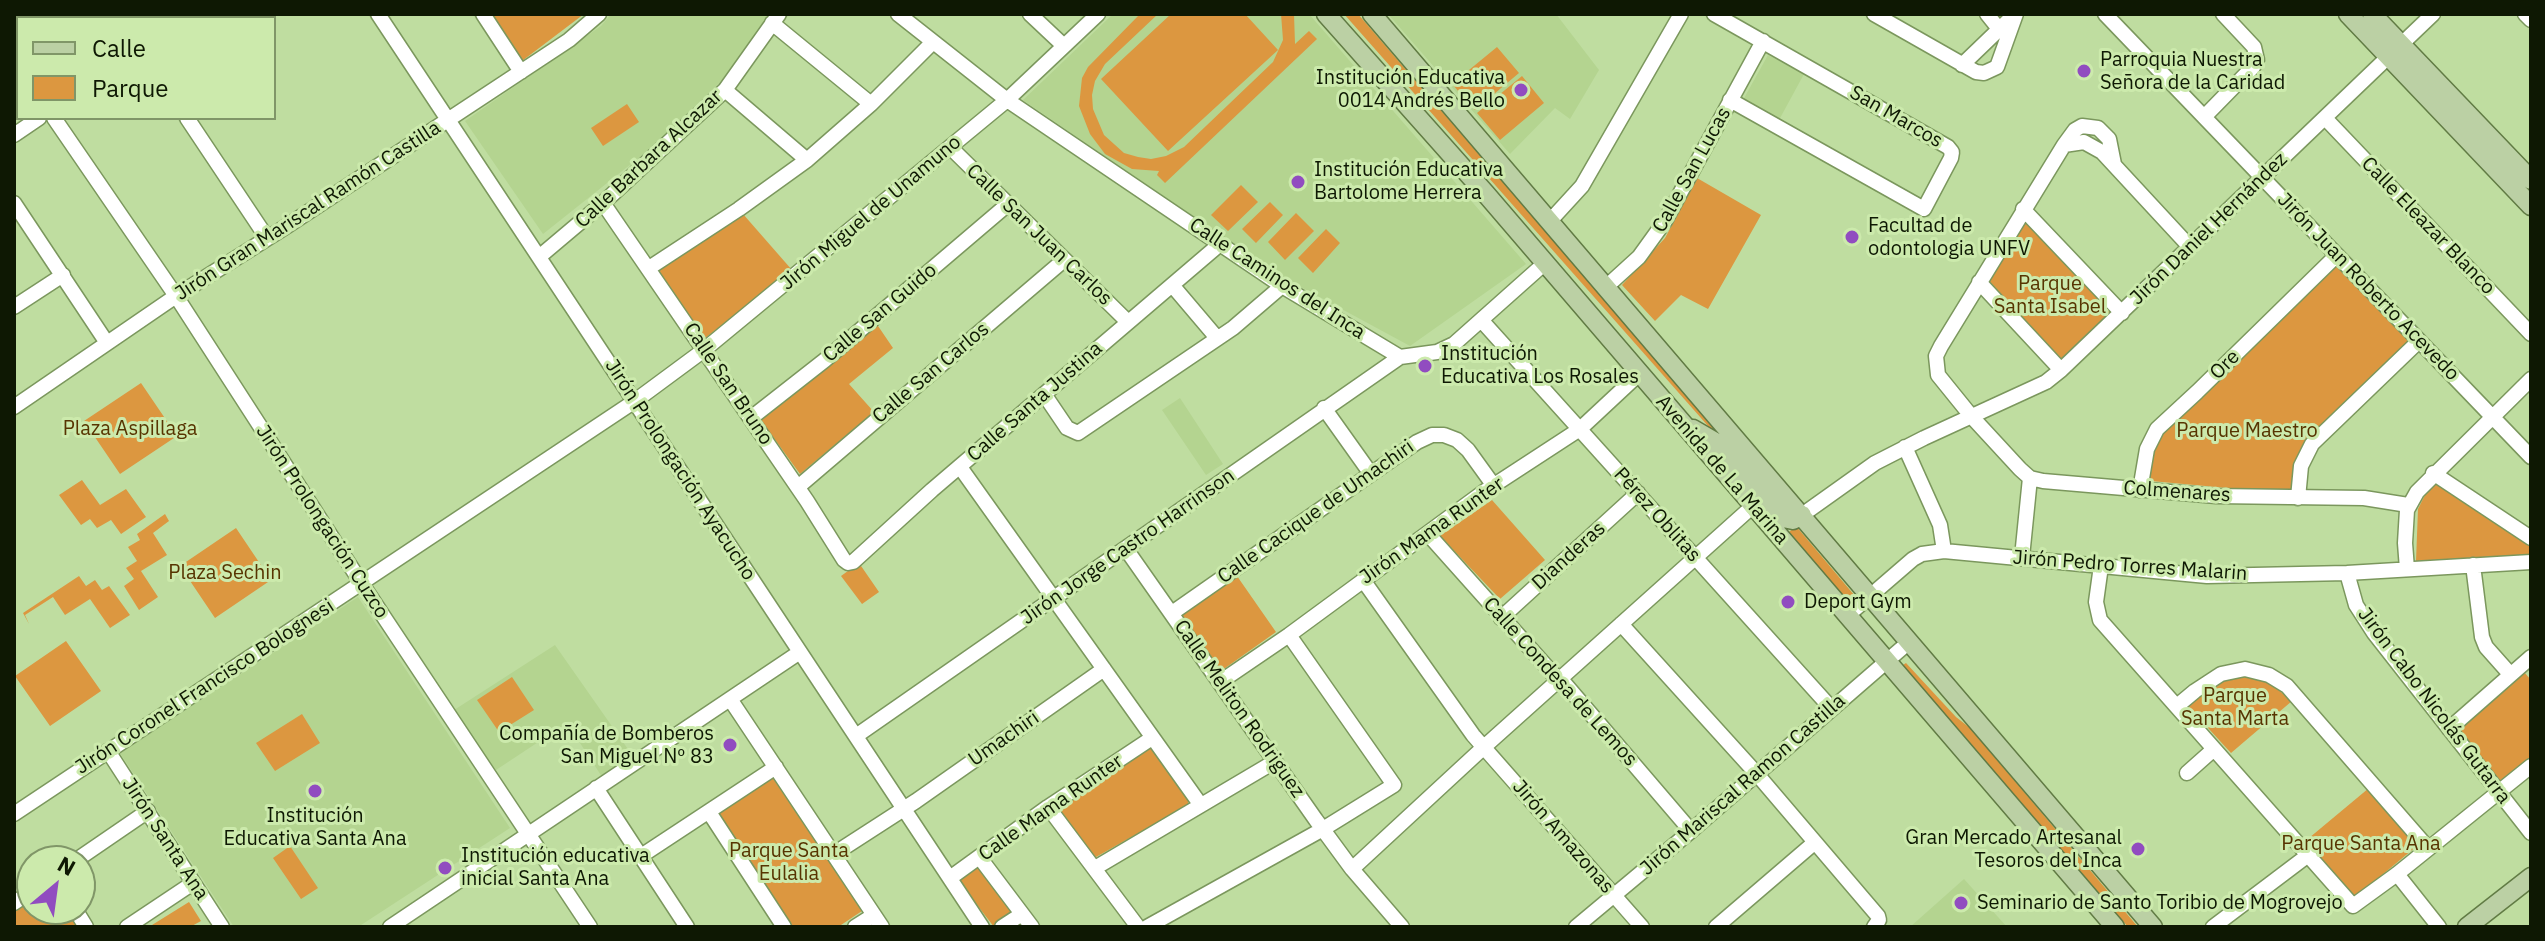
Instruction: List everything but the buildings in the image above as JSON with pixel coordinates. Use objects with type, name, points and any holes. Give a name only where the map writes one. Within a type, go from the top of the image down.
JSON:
[{"type":"main road","name":"Avenida de La Marina","points":[[1326,14],[1545,263],[2115,927]]},
{"type":"main road","name":"Avenida de La Marina","points":[[1372,14],[2153,927]]},
{"type":"main road","points":[[2348,14],[2395,50],[2531,180]]},
{"type":"main road","points":[[2372,14],[2395,50],[2531,206]]},
{"type":"main road","points":[[1681,422],[1717,443],[1783,518],[1793,520],[1802,515]]},
{"type":"main road","points":[[2487,927],[2531,877]]},
{"type":"main road","points":[[2467,927],[2531,892]]},
{"type":"street","name":"Jirón Prolongación Ayacucho","points":[[378,14],[982,927]]},
{"type":"street","points":[[483,14],[521,72]]},
{"type":"street","name":"Jirón Gran Mariscal Ramón Castilla","points":[[14,407],[176,296],[580,33],[599,14]]},
{"type":"street","name":"Calle Caminos del Inca","points":[[898,14],[1007,100],[1282,286],[1400,357]]},
{"type":"street","points":[[1030,14],[1064,46]]},
{"type":"street","name":"Jirón Miguel de Unamuno","points":[[635,401],[704,350],[1007,100],[1098,14]]},
{"type":"street","points":[[1549,222],[1582,186],[1681,14]]},
{"type":"street","name":"San Marcos","points":[[1714,14],[1948,147],[1952,152],[1951,158],[1924,209],[1730,100]]},
{"type":"street","points":[[1874,14],[1962,65],[1984,73],[1997,67],[2015,14]]},
{"type":"street","points":[[1987,14],[1999,29]]},
{"type":"street","points":[[1962,65],[2015,14]]},
{"type":"street","name":"Jirón Juan Roberto Acevedo","points":[[2105,14],[2531,457]]},
{"type":"street","points":[[2205,116],[2257,60],[2254,47],[2223,14]]},
{"type":"street","name":"Jirón Daniel Hernández","points":[[1802,515],[1853,477],[1905,447],[2046,382],[2433,14]]},
{"type":"street","points":[[2525,14],[2531,20]]},
{"type":"street","points":[[776,18],[871,104]]},
{"type":"street","name":"Calle Barbara Alcazar","points":[[539,257],[603,203],[725,90],[776,18]]},
{"type":"street","name":"Calle San Lucas","points":[[1606,287],[1639,257],[1658,233],[1763,41]]},
{"type":"street","points":[[649,268],[807,160],[871,104],[933,42]]},
{"type":"street","points":[[725,90],[807,160]]},
{"type":"street","name":"Calle Eleazar Blanco","points":[[2325,118],[2531,334]]},
{"type":"street","points":[[14,135],[36,120]]},
{"type":"street","name":"Jirón Prolongación Cuzco","points":[[55,120],[176,296],[362,584],[590,927]]},
{"type":"street","points":[[188,120],[267,238]]},
{"type":"street","points":[[2022,557],[2030,478],[1944,385],[1938,375],[1936,356],[2064,145],[2084,142],[2102,152],[2190,247]]},
{"type":"street","name":"Calle San Juan Carlos","points":[[950,147],[1128,322]]},
{"type":"street","points":[[14,203],[107,343]]},
{"type":"street","name":"Calle San Bruno","points":[[603,203],[798,487],[844,560],[853,562]]},
{"type":"street","name":"Calle San Guido","points":[[751,418],[825,360],[1007,205]]},
{"type":"street","points":[[2023,209],[2122,313]]},
{"type":"street","name":"Calle Santa Justina","points":[[853,562],[1220,244]]},
{"type":"street","name":"Ore","points":[[2140,490],[2147,449],[2157,429],[2337,255]]},
{"type":"street","name":"Calle San Carlos","points":[[798,487],[1064,260]]},
{"type":"street","points":[[1400,357],[1418,357],[1454,344],[1545,263]]},
{"type":"street","points":[[14,307],[63,275]]},
{"type":"street","points":[[1979,282],[2061,370]]},
{"type":"street","points":[[1172,285],[1217,338]]},
{"type":"street","points":[[1044,394],[1067,428],[1078,433],[1217,338],[1282,286]]},
{"type":"street","name":"Pérez Oblitas","points":[[1482,321],[1831,708]]},
{"type":"street","points":[[2298,498],[2301,466],[2312,444],[2419,341]]},
{"type":"street","name":"Jirón Jorge Castro Harrinson","points":[[856,736],[1400,357]]},
{"type":"street","name":"Jirón Mama Runter","points":[[1220,682],[1494,486],[1580,429],[1639,374]]},
{"type":"street","points":[[2407,569],[2405,543],[2408,505],[2433,473],[2531,379]]},
{"type":"street","name":"Jirón Coronel Francisco Bolognesi","points":[[14,814],[635,401]]},
{"type":"street","points":[[1324,408],[1371,474]]},
{"type":"street","name":"Calle Cacique de Umachiri","points":[[1172,613],[1417,442],[1432,435],[1457,440],[1494,486]]},
{"type":"street","points":[[1905,447],[1940,525],[1944,551]]},
{"type":"street","points":[[960,467],[1200,804]]},
{"type":"street","points":[[2433,473],[2531,538]]},
{"type":"street","name":"Colmenares","points":[[2030,478],[2216,496],[2364,498],[2408,505]]},
{"type":"street","name":"Dianderas","points":[[1501,618],[1638,493]]},
{"type":"street","points":[[1352,869],[1754,505]]},
{"type":"street","name":"Calle Condesa de Lemos","points":[[1428,534],[1501,618],[1560,678],[1691,831]]},
{"type":"street","name":"Calle Meliton Rodriguez","points":[[1126,549],[1352,869],[1402,927]]},
{"type":"street","name":"Jirón Pedro Torres Malarin","points":[[1847,616],[1913,559],[1922,554],[1944,551],[2207,576],[2347,573],[2531,562]]},
{"type":"street","points":[[2473,565],[2482,637],[2486,647],[2510,674]]},
{"type":"street","points":[[2101,566],[2096,602],[2100,620],[2353,906],[2531,766]]},
{"type":"street","name":"Jirón Cabo Nicolás Gutarra","points":[[2347,573],[2356,605],[2365,620],[2531,833]]},
{"type":"street","name":"Jirón Amazonas","points":[[1363,580],[1447,701],[1642,927]]},
{"type":"street","points":[[1621,624],[1756,773],[1878,916],[1876,923]]},
{"type":"street","points":[[1147,927],[1323,829],[1394,785],[1289,635]]},
{"type":"street","name":"Jirón Mariscal Ramon Castilla","points":[[1576,927],[1909,642]]},
{"type":"street","points":[[396,925],[800,652]]},
{"type":"street","points":[[2449,729],[2531,657]]},
{"type":"street","name":"Umachiri","points":[[834,854],[904,809],[1104,669]]},
{"type":"street","points":[[2177,706],[2221,674],[2245,669],[2269,675],[2287,686],[2428,848]]},
{"type":"street","points":[[730,699],[878,921],[855,927]]},
{"type":"street","name":"Calle Mama Runter","points":[[950,878],[1048,807],[1152,738]]},
{"type":"street","points":[[2187,773],[2214,749]]},
{"type":"street","name":"Jirón Santa Ana","points":[[108,751],[222,927]]},
{"type":"street","points":[[1095,868],[1274,762]]},
{"type":"street","points":[[641,856],[776,767]]},
{"type":"street","points":[[596,788],[687,927]]},
{"type":"street","points":[[1048,807],[1138,927]]},
{"type":"street","points":[[96,847],[148,811]]},
{"type":"street","points":[[709,812],[784,927]]},
{"type":"street","points":[[1716,927],[1814,843]]},
{"type":"street","points":[[2213,927],[2307,856]]},
{"type":"street","points":[[980,858],[1032,927]]},
{"type":"street","points":[[2397,874],[2439,927]]},
{"type":"street","points":[[127,927],[193,883]]},
{"type":"street","points":[[1002,927],[1022,914]]},
{"type":"shaded area","points":[[611,14],[770,14],[724,78],[675,129],[543,234],[465,121],[601,26]]},
{"type":"shaded area","name":"Institución Educativa Bartolome Herrera","points":[[1113,14],[1309,14],[1526,264],[1410,346],[1277,274],[1023,100]]},
{"type":"shaded area","name":"Institución Educativa 0014 Andrés Bello","points":[[1388,14],[1556,14],[1599,70],[1570,119],[1555,108],[1510,154]]},
{"type":"shaded area","points":[[1768,55],[1804,74],[1779,120],[1743,100]]},
{"type":"shaded area","points":[[1180,398],[1223,464],[1206,475],[1162,410]]},
{"type":"shaded area","name":"Institución Educativa Santa Ana","points":[[358,597],[510,828],[358,927],[234,927],[120,753]]},
{"type":"shaded area","points":[[555,645],[637,762],[606,783],[567,723],[496,770],[451,712]]},
{"type":"shaded area","name":"Seminario de Santo Toribio de Mogrovejo","points":[[1964,879],[2007,927],[1910,927]]},
{"type":"green space","points":[[492,14],[584,14],[522,61]]},
{"type":"green space","points":[[1140,14],[1158,14],[1105,64],[1095,81],[1093,109],[1104,135],[1124,153],[1151,159],[1184,147],[1273,62],[1283,40],[1281,14],[1294,14],[1295,44],[1309,31],[1317,39],[1165,183],[1157,175],[1159,171],[1132,169],[1105,154],[1090,134],[1079,106],[1082,78],[1088,67]]},
{"type":"green space","points":[[1171,14],[1245,14],[1278,50],[1168,151],[1101,79]]},
{"type":"green space","points":[[1344,14],[1358,14],[1786,511],[1784,512]]},
{"type":"green space","points":[[1497,47],[1519,73],[1475,110],[1452,84]]},
{"type":"green space","points":[[1522,76],[1544,103],[1500,140],[1477,113]]},
{"type":"green space","points":[[627,104],[639,122],[603,146],[591,128]]},
{"type":"green space","points":[[1697,178],[1761,215],[1708,309],[1681,295],[1655,321],[1622,285],[1665,238]]},
{"type":"green space","points":[[1241,185],[1258,202],[1228,231],[1211,215]]},
{"type":"green space","points":[[1270,202],[1283,215],[1256,243],[1242,229]]},
{"type":"green space","points":[[1296,213],[1314,231],[1285,260],[1268,242]]},
{"type":"green space","points":[[743,214],[792,270],[704,339],[658,271]]},
{"type":"green space","name":"Parque Santa Isabel","points":[[2024,219],[2114,312],[2063,361],[1988,280]]},
{"type":"green space","points":[[1326,229],[1340,243],[1313,273],[1298,258]]},
{"type":"green space","name":"Parque Maestro","points":[[2337,264],[2411,342],[2313,435],[2290,492],[2151,481],[2147,477],[2155,440]]},
{"type":"green space","points":[[876,323],[893,348],[849,384],[874,412],[800,474],[760,419]]},
{"type":"green space","name":"Plaza Aspillaga","points":[[141,383],[177,436],[120,474],[84,421]]},
{"type":"green space","points":[[82,480],[100,505],[126,489],[146,517],[121,534],[111,520],[97,528],[90,519],[81,525],[59,495]]},
{"type":"green space","points":[[2437,480],[2531,541],[2531,556],[2416,561],[2418,509],[2428,489]]},
{"type":"green space","points":[[1492,500],[1545,560],[1500,599],[1440,536]]},
{"type":"green space","points":[[165,514],[169,521],[153,533],[167,555],[141,571],[158,597],[139,610],[124,586],[134,579],[126,568],[137,561],[128,547],[140,540],[137,534]]},
{"type":"green space","points":[[1796,526],[1855,596],[1848,601],[1789,532]]},
{"type":"green space","name":"Plaza Sechin","points":[[236,528],[271,580],[215,618],[180,566]]},
{"type":"green space","points":[[859,563],[879,592],[862,604],[841,576]]},
{"type":"green space","points":[[79,576],[86,586],[95,580],[102,590],[109,586],[130,615],[110,628],[90,599],[65,615],[53,597],[25,615],[29,624],[23,613]]},
{"type":"green space","points":[[1237,576],[1276,632],[1221,671],[1181,615]]},
{"type":"green space","points":[[66,641],[101,691],[50,726],[15,676]]},
{"type":"green space","points":[[1906,663],[1970,728],[2138,927],[2128,927],[1903,665]]},
{"type":"green space","points":[[2524,672],[2531,680],[2531,757],[2499,782],[2457,730]]},
{"type":"green space","name":"Parque Santa Marta","points":[[2230,675],[2256,677],[2271,684],[2292,701],[2231,753],[2187,705]]},
{"type":"green space","points":[[512,677],[534,710],[499,732],[477,700]]},
{"type":"green space","points":[[302,714],[320,743],[275,771],[256,743]]},
{"type":"green space","points":[[1149,746],[1188,799],[1188,805],[1096,857],[1089,855],[1059,812],[1061,806]]},
{"type":"green space","name":"Parque Santa Eulalia","points":[[773,778],[862,911],[838,927],[792,927],[717,814]]},
{"type":"green space","name":"Parque Santa Ana","points":[[2369,788],[2418,845],[2352,900],[2303,843]]},
{"type":"green space","points":[[290,846],[318,888],[301,899],[273,858]]},
{"type":"green space","points":[[978,866],[1013,913],[994,927],[958,880]]},
{"type":"green space","points":[[189,902],[201,921],[190,927],[153,927],[152,925]]},
{"type":"green space","points":[[16,910],[16,925],[79,927],[14,927]]},
{"type":"place","name":"Parroquia Nuestra Señora de la Caridad","points":[[2084,71]]},
{"type":"place","name":"Institución Educativa 0014 Andrés Bello","points":[[1521,90]]},
{"type":"place","name":"Institución Educativa Bartolome Herrera","points":[[1298,182]]},
{"type":"place","name":"Facultad de odontologia UNFV","points":[[1852,237]]},
{"type":"place","name":"Institución Educativa Los Rosales","points":[[1425,366]]},
{"type":"place","name":"Deport Gym","points":[[1788,602]]},
{"type":"place","name":"Compañía de Bomberos San Miguel Nº 83","points":[[730,745]]},
{"type":"place","name":"Institución Educativa Santa Ana","points":[[315,791]]},
{"type":"place","name":"Gran Mercado Artesanal Tesoros del Inca","points":[[2138,849]]},
{"type":"place","name":"Institución educativa inicial Santa Ana","points":[[445,868]]},
{"type":"place","name":"Seminario de Santo Toribio de Mogrovejo","points":[[1961,903]]}]
